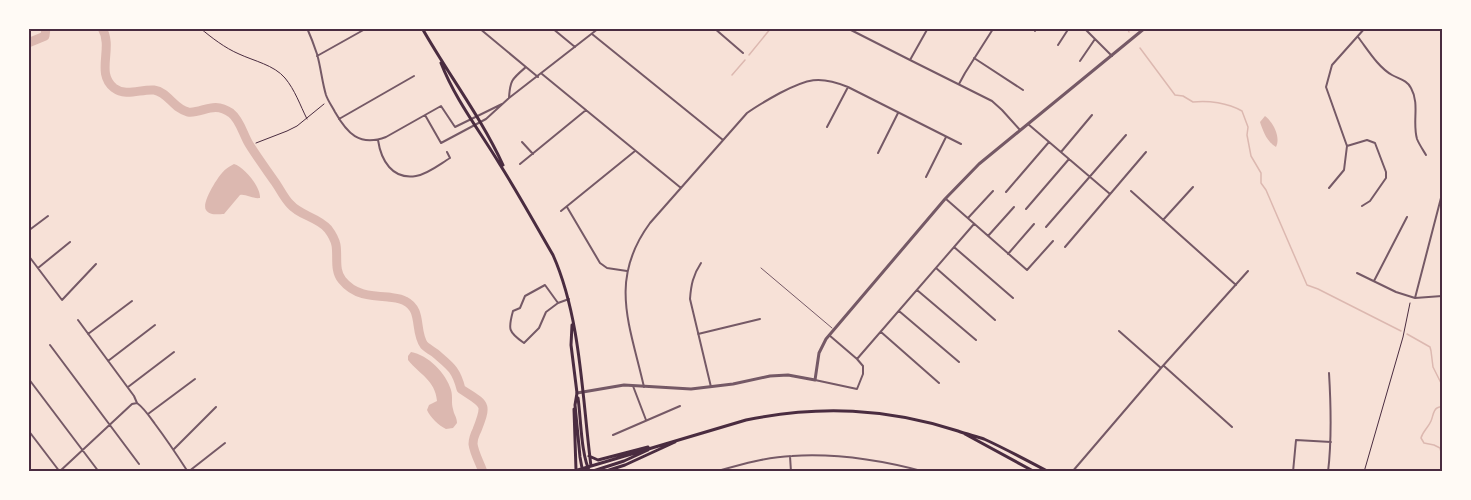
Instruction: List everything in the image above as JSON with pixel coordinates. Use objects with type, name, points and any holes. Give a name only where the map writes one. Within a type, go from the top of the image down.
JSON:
[{"type":"main road","points":[[422,28],[475,126],[512,183]]},
{"type":"main road","points":[[441,63],[481,122],[553,255],[565,284],[583,392],[590,456],[588,470]]},
{"type":"main road","points":[[572,320],[571,345],[588,470]]},
{"type":"main road","points":[[577,393],[573,414],[574,471],[588,470],[660,445],[746,420],[776,414],[841,410],[875,412],[911,418],[963,433],[983,439],[1049,471]]},
{"type":"main road","points":[[575,405],[588,470]]},
{"type":"main road","points":[[963,433],[1035,471]]},
{"type":"main road","points":[[603,471],[625,465],[684,438]]},
{"type":"main road","points":[[590,456],[598,460],[660,445]]},
{"type":"street","points":[[307,28],[328,100],[347,131],[354,136],[368,141],[378,141],[441,106],[455,128],[502,104]]},
{"type":"street","points":[[317,56],[367,28]]},
{"type":"street","points":[[479,28],[538,77]]},
{"type":"street","points":[[552,28],[575,47]]},
{"type":"street","points":[[425,115],[441,143],[475,126],[599,28]]},
{"type":"street","points":[[714,28],[743,53]]},
{"type":"street","points":[[847,28],[992,101],[1020,130]]},
{"type":"street","points":[[910,60],[928,28]]},
{"type":"street","points":[[1058,45],[1070,28]]},
{"type":"street","points":[[1084,28],[1112,56]]},
{"type":"street","points":[[815,380],[819,353],[828,335],[945,199],[979,164],[1145,28]]},
{"type":"street","points":[[1329,188],[1344,170],[1347,146],[1326,87],[1332,65],[1365,28]]},
{"type":"street","points":[[959,84],[993,29]]},
{"type":"street","points":[[592,34],[723,140]]},
{"type":"street","points":[[1358,36],[1381,67],[1411,87],[1417,109],[1415,122],[1417,139],[1426,155]]},
{"type":"street","points":[[1080,61],[1095,39]]},
{"type":"street","points":[[974,58],[1023,90]]},
{"type":"street","points":[[509,98],[512,79],[526,67]]},
{"type":"street","points":[[542,74],[681,188]]},
{"type":"street","points":[[339,119],[414,76]]},
{"type":"street","points":[[644,387],[626,310],[625,287],[632,255],[643,232],[747,113],[807,80],[833,81],[961,144]]},
{"type":"street","points":[[827,128],[848,87]]},
{"type":"street","points":[[520,164],[586,110]]},
{"type":"street","points":[[878,153],[899,112]]},
{"type":"street","points":[[1061,152],[1092,116]]},
{"type":"street","points":[[1028,124],[1110,194]]},
{"type":"street","points":[[1046,227],[1126,135]]},
{"type":"street","points":[[926,177],[946,137]]},
{"type":"street","points":[[1347,146],[1367,140],[1375,143],[1386,172],[1386,178],[1370,201],[1362,206]]},
{"type":"street","points":[[378,141],[380,153],[388,167],[407,176],[416,176],[450,158],[447,152]]},
{"type":"street","points":[[522,142],[532,154]]},
{"type":"street","points":[[1006,192],[1049,142]]},
{"type":"street","points":[[561,211],[635,151]]},
{"type":"street","points":[[1065,247],[1146,152]]},
{"type":"street","points":[[1026,209],[1069,159]]},
{"type":"street","points":[[1163,220],[1193,187]]},
{"type":"street","points":[[968,218],[993,191]]},
{"type":"street","points":[[1131,191],[1236,285]]},
{"type":"street","points":[[1413,298],[1443,194]]},
{"type":"street","points":[[945,199],[1027,270],[1053,241]]},
{"type":"street","points":[[567,207],[600,263],[608,268],[627,271]]},
{"type":"street","points":[[988,236],[1014,207]]},
{"type":"street","points":[[28,231],[48,216]]},
{"type":"street","points":[[1374,281],[1407,217]]},
{"type":"street","points":[[857,359],[974,224]]},
{"type":"street","points":[[1008,254],[1034,224]]},
{"type":"street","points":[[38,268],[70,242]]},
{"type":"street","points":[[954,247],[1013,298]]},
{"type":"street","points":[[28,255],[62,300],[96,264]]},
{"type":"street","points":[[701,263],[694,274],[690,299],[711,387]]},
{"type":"street","points":[[936,268],[995,320]]},
{"type":"street","points":[[1072,471],[1248,271]]},
{"type":"street","points":[[1357,273],[1413,298],[1443,296]]},
{"type":"street","points":[[558,303],[545,285],[525,296],[520,308],[513,311],[509,325],[512,335],[524,343],[539,328],[546,312],[558,303],[569,299]]},
{"type":"street","points":[[917,290],[976,340]]},
{"type":"street","points":[[88,334],[132,301]]},
{"type":"street","points":[[899,311],[959,362]]},
{"type":"street","points":[[698,334],[759,319]]},
{"type":"street","points":[[78,320],[188,471],[225,443]]},
{"type":"street","points":[[108,361],[155,325]]},
{"type":"street","points":[[1119,331],[1232,427]]},
{"type":"street","points":[[881,332],[939,383]]},
{"type":"street","points":[[577,393],[618,386],[685,389],[711,387],[788,375],[857,389],[863,374],[863,366],[828,335]]},
{"type":"street","points":[[50,345],[140,464]]},
{"type":"street","points":[[128,387],[174,352]]},
{"type":"street","points":[[1328,471],[1331,442],[1329,373]]},
{"type":"street","points":[[28,378],[99,471]]},
{"type":"street","points":[[148,414],[195,379]]},
{"type":"street","points":[[633,386],[646,420]]},
{"type":"street","points":[[28,430],[59,471],[132,404],[137,403]]},
{"type":"street","points":[[613,435],[680,406]]},
{"type":"street","points":[[174,449],[216,407]]},
{"type":"street","points":[[1293,471],[1296,440],[1331,442]]},
{"type":"street","points":[[714,471],[790,456],[849,456],[926,471]]},
{"type":"street","points":[[790,456],[791,471]]},
{"type":"lane","points":[[761,268],[834,329]]},
{"type":"path","points":[[200,28],[222,45],[273,68],[283,76],[294,90],[307,119]]},
{"type":"path","points":[[256,143],[287,131],[307,119],[328,100]]},
{"type":"path","points":[[1364,471],[1413,298]]},
{"type":"shaded area","points":[[1265,116],[1275,130],[1278,139],[1276,147],[1268,139],[1261,125],[1260,122]]},
{"type":"shaded area","points":[[234,164],[251,178],[258,188],[260,198],[240,195],[224,214],[210,213],[205,206],[208,195],[223,172]]},
{"type":"shaded area","points":[[411,352],[430,361],[441,371],[449,384],[452,393],[452,407],[457,421],[453,428],[443,428],[428,413],[429,405],[437,401],[436,394],[430,383],[408,360]]},
{"type":"waterway","points":[[28,43],[45,36],[46,28]]},
{"type":"waterway","points":[[102,28],[106,44],[106,75],[114,88],[123,92],[159,91],[179,108],[188,112],[213,107],[225,109],[231,113],[288,202],[294,208],[324,225],[333,237],[337,250],[337,268],[342,280],[357,292],[399,299],[411,305],[424,345],[452,368],[461,389],[482,405],[483,414],[473,444],[483,472]]},
{"type":"waterway","points":[[749,55],[771,28]]},
{"type":"waterway","points":[[1127,28],[1129,32]]},
{"type":"waterway","points":[[1140,48],[1175,95],[1183,96],[1193,102],[1218,103],[1242,111],[1248,127],[1247,135],[1251,156],[1261,173],[1261,183],[1307,285],[1401,331]]},
{"type":"waterway","points":[[732,75],[745,60]]},
{"type":"waterway","points":[[1407,334],[1430,347],[1433,367],[1442,385]]},
{"type":"waterway","points":[[1442,406],[1435,410],[1421,438],[1424,443],[1440,448],[1442,456]]}]
